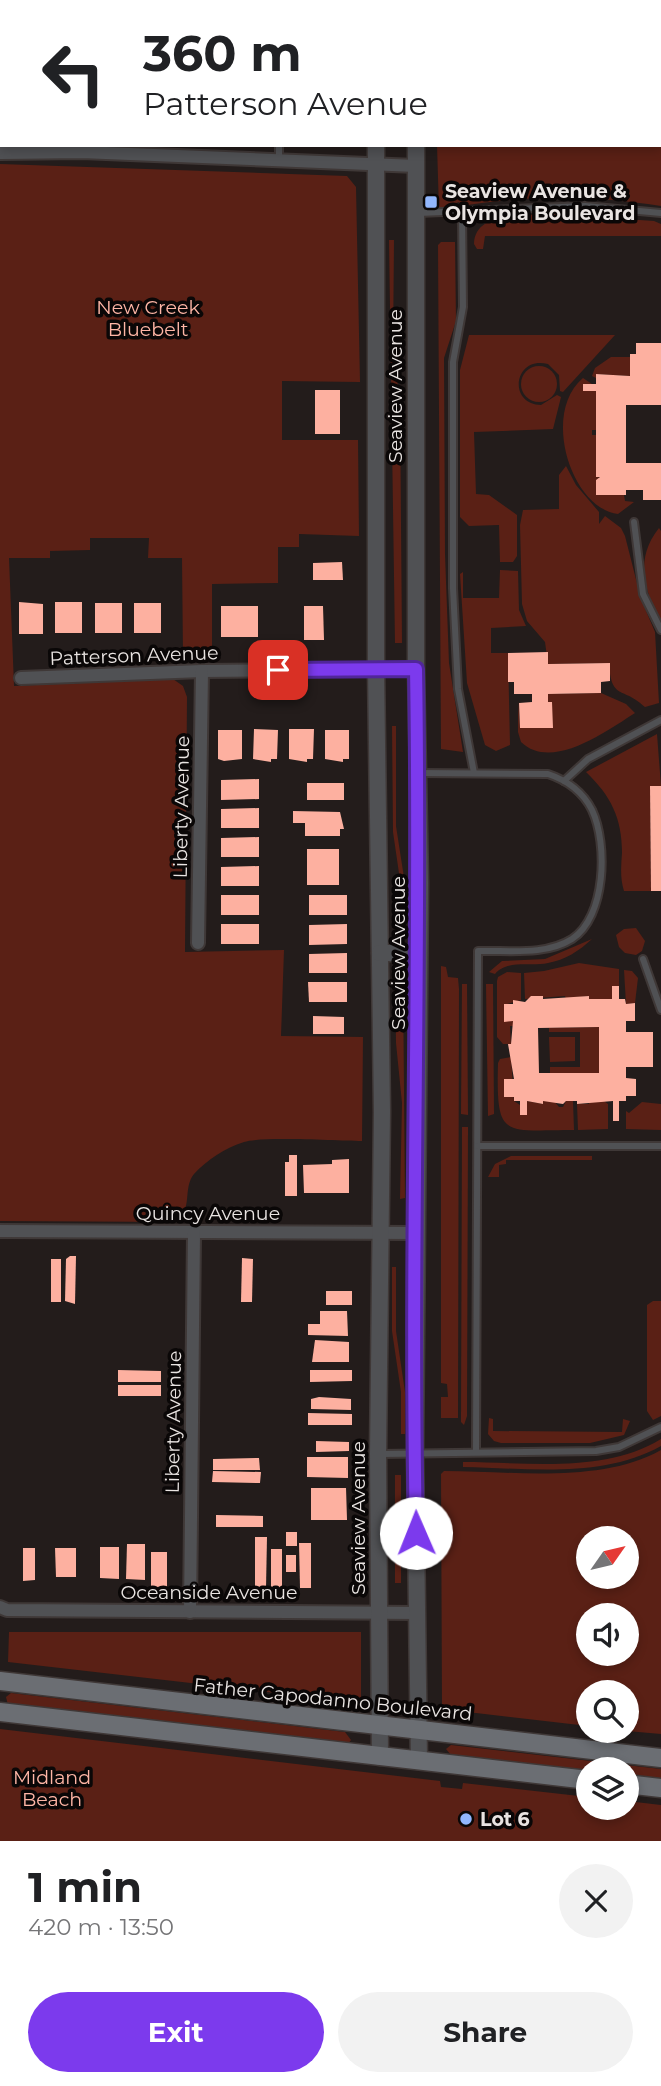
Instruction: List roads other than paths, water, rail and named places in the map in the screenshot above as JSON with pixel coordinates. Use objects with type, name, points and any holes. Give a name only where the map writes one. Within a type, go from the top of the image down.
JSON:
[{"type":"main road","name":"Father Capodanno Boulevard","points":[[0,1681],[661,1758]]},
{"type":"main road","points":[[0,1712],[576,1779]]},
{"type":"main road","points":[[639,1785],[661,1788]]},
{"type":"street","name":"Seaview Avenue","points":[[376,147],[380,1756]]},
{"type":"street","name":"Seaview Avenue","points":[[416,147],[419,953],[415,1454],[419,1761]]},
{"type":"street","points":[[0,153],[190,151],[279,161],[416,166]]},
{"type":"street","name":"Patterson Avenue","points":[[22,678],[202,671],[416,669]]},
{"type":"street","name":"Liberty Avenue","points":[[198,943],[202,671]]},
{"type":"street","points":[[380,953],[419,953]]},
{"type":"street","name":"Quincy Avenue","points":[[0,1231],[415,1233]]},
{"type":"street","name":"Liberty Avenue","points":[[190,1612],[194,1233]]},
{"type":"street","name":"Oceanside Avenue","points":[[0,1607],[8,1610],[417,1613]]},
{"type":"lane","points":[[279,147],[279,161]]},
{"type":"lane","points":[[416,213],[462,213],[585,205],[661,213]]},
{"type":"lane","points":[[462,213],[463,307],[453,362],[453,588],[458,689],[474,773]]},
{"type":"lane","points":[[634,522],[643,594],[661,630]]},
{"type":"lane","points":[[564,781],[588,759],[661,720]]},
{"type":"lane","points":[[418,773],[536,772],[564,781],[580,793],[598,826],[600,885],[595,911],[581,932],[559,946],[541,950],[478,951],[476,1452]]},
{"type":"lane","points":[[643,959],[661,1010]]},
{"type":"lane","points":[[478,1146],[661,1146]]},
{"type":"lane","points":[[378,1454],[596,1451],[619,1447],[661,1427]]},
{"type":"place","name":"Seaview Avenue & Olympia Boulevard","points":[[431,202]]},
{"type":"place","name":"Lot 6","points":[[466,1819]]},
{"type":"park label","name":"New Creek Bluebelt","points":[[148,318]]},
{"type":"park label","name":"Midland Beach","points":[[52,1788]]}]
